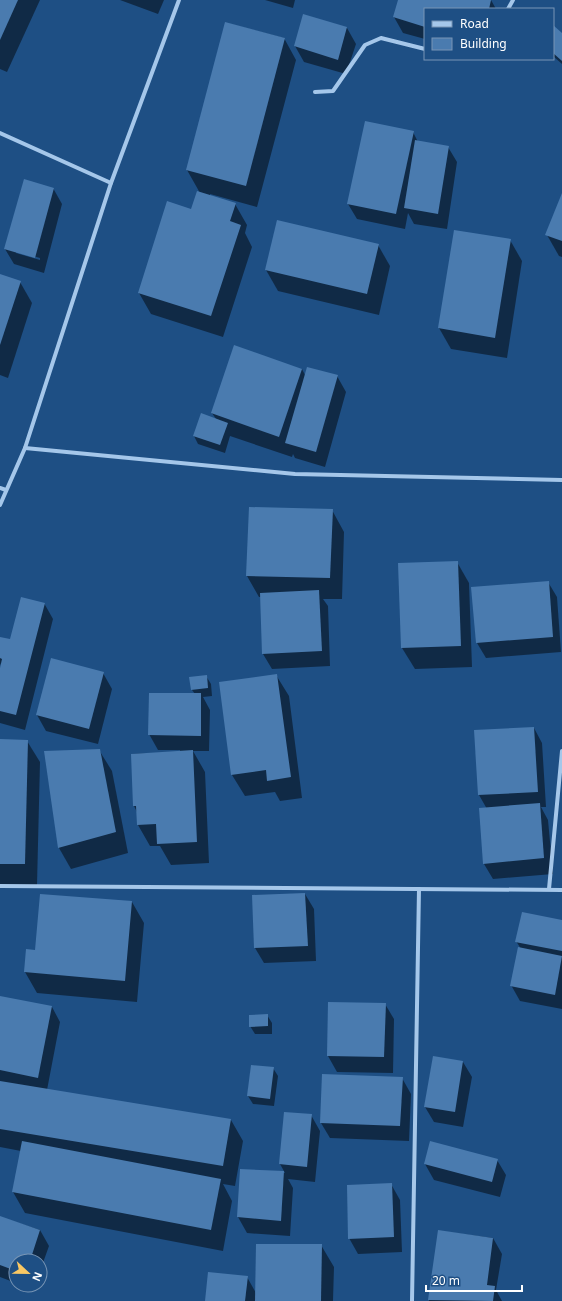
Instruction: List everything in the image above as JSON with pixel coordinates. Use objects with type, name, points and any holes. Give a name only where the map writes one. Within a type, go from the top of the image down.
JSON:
[{"type":"street","points":[[0,505],[24,448],[111,183],[179,0]]},
{"type":"street","points":[[316,92],[333,91],[365,45],[381,38],[424,49]]},
{"type":"street","points":[[0,132],[111,183]]},
{"type":"street","points":[[24,448],[295,474],[562,480]]},
{"type":"street","points":[[0,488],[6,490]]},
{"type":"street","points":[[549,889],[562,751]]},
{"type":"street","points":[[0,886],[562,890]]},
{"type":"street","points":[[412,1301],[419,889]]},
{"type":"building","points":[[0,0],[18,0],[0,40]]},
{"type":"building","points":[[398,0],[491,0],[489,8],[424,8],[424,27],[393,17]]},
{"type":"building","points":[[303,14],[347,27],[338,60],[294,46]]},
{"type":"building","points":[[225,22],[285,38],[246,186],[186,170]]},
{"type":"building","points":[[554,26],[562,33],[562,61],[554,54]]},
{"type":"building","points":[[365,121],[414,131],[396,214],[347,204]]},
{"type":"building","points":[[415,140],[449,146],[438,214],[404,208]]},
{"type":"building","points":[[24,179],[54,188],[35,258],[4,249]]},
{"type":"building","points":[[197,191],[236,203],[230,221],[241,225],[211,316],[138,293],[167,201],[191,209]]},
{"type":"building","points":[[562,193],[562,241],[545,235]]},
{"type":"building","points":[[277,220],[379,244],[367,294],[265,270]]},
{"type":"building","points":[[454,230],[511,239],[495,338],[438,328]]},
{"type":"building","points":[[0,274],[21,281],[0,345]]},
{"type":"building","points":[[234,345],[302,369],[279,437],[211,413]]},
{"type":"building","points":[[307,367],[338,375],[316,452],[285,443]]},
{"type":"building","points":[[201,413],[228,423],[220,445],[193,436]]},
{"type":"building","points":[[249,507],[333,509],[330,578],[246,576]]},
{"type":"building","points":[[458,561],[461,646],[401,648],[398,563]]},
{"type":"building","points":[[549,581],[553,637],[476,643],[471,587]]},
{"type":"building","points":[[319,590],[322,651],[262,654],[260,593]]},
{"type":"building","points":[[21,597],[45,603],[16,715],[0,711],[0,668],[2,659],[0,658],[0,637],[10,639]]},
{"type":"building","points":[[51,658],[104,672],[89,729],[36,715]]},
{"type":"building","points":[[277,674],[291,777],[267,781],[266,770],[231,775],[219,682]]},
{"type":"building","points":[[207,675],[208,688],[191,690],[189,677]]},
{"type":"building","points":[[149,693],[201,693],[201,736],[148,735]]},
{"type":"building","points":[[534,727],[538,792],[478,795],[474,730]]},
{"type":"building","points":[[0,739],[28,740],[25,864],[0,864]]},
{"type":"building","points":[[100,749],[116,832],[58,848],[44,751]]},
{"type":"building","points":[[193,750],[197,842],[157,844],[156,824],[137,825],[136,806],[133,806],[131,754]]},
{"type":"building","points":[[540,803],[544,858],[483,864],[479,808]]},
{"type":"building","points":[[305,893],[308,946],[254,948],[252,895]]},
{"type":"building","points":[[40,894],[132,901],[125,981],[24,972],[26,949],[35,950]]},
{"type":"building","points":[[522,912],[562,920],[562,951],[515,942]]},
{"type":"building","points":[[518,947],[562,956],[555,995],[510,986]]},
{"type":"building","points":[[0,996],[52,1006],[38,1078],[0,1070]]},
{"type":"building","points":[[328,1002],[386,1003],[384,1057],[327,1056]]},
{"type":"building","points":[[268,1014],[268,1026],[249,1027],[249,1015]]},
{"type":"building","points":[[433,1056],[463,1061],[455,1112],[424,1107]]},
{"type":"building","points":[[251,1065],[274,1067],[270,1099],[247,1096]]},
{"type":"building","points":[[322,1074],[403,1077],[400,1126],[320,1123]]},
{"type":"building","points":[[0,1081],[231,1119],[223,1166],[0,1129]]},
{"type":"building","points":[[284,1112],[312,1114],[307,1167],[279,1164]]},
{"type":"building","points":[[22,1141],[221,1179],[211,1230],[12,1192]]},
{"type":"building","points":[[430,1141],[498,1159],[492,1182],[424,1164]]},
{"type":"building","points":[[240,1169],[284,1171],[281,1221],[237,1217]]},
{"type":"building","points":[[392,1183],[394,1237],[348,1239],[347,1185]]},
{"type":"building","points":[[0,1216],[40,1230],[33,1253],[8,1253],[8,1268],[0,1265]]},
{"type":"building","points":[[438,1230],[493,1238],[487,1285],[495,1286],[493,1301],[428,1300]]},
{"type":"building","points":[[256,1244],[322,1244],[321,1301],[255,1301]]},
{"type":"building","points":[[208,1272],[248,1276],[245,1301],[205,1301]]}]
